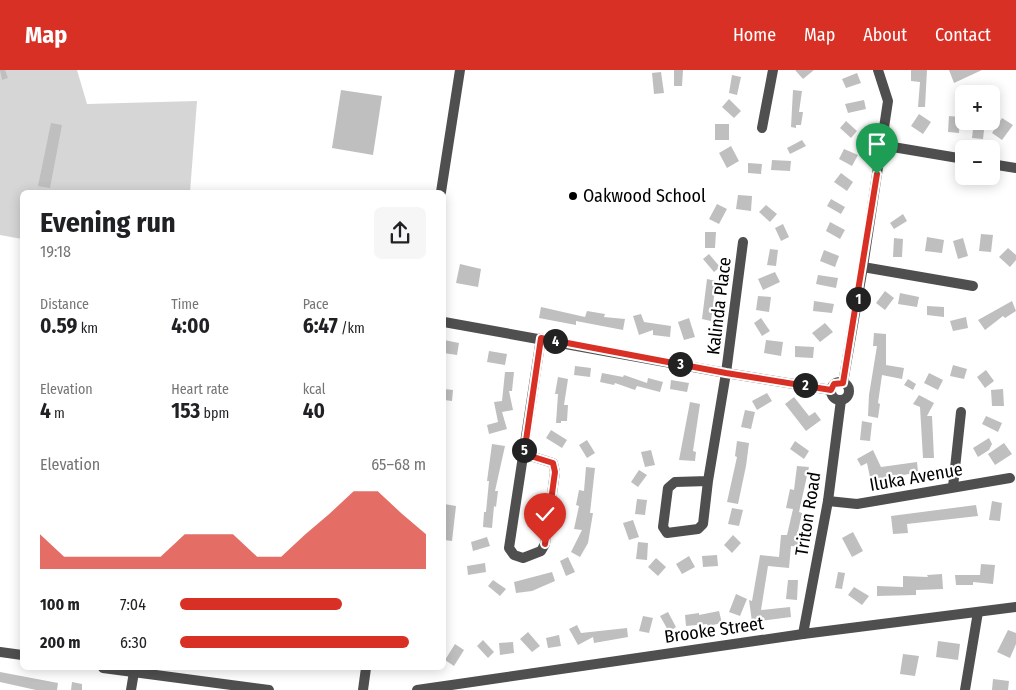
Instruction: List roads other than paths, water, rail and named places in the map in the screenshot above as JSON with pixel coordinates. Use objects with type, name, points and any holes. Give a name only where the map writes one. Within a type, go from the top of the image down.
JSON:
[{"type":"street","points":[[441,190],[460,70]]},
{"type":"street","points":[[762,128],[773,70]]},
{"type":"street","points":[[843,383],[863,267],[888,100],[878,70]]},
{"type":"street","points":[[881,144],[955,157]]},
{"type":"street","points":[[1000,165],[1016,168]]},
{"type":"street","name":"Kalinda Place","points":[[708,481],[675,482],[668,488],[663,528],[667,534],[698,529],[703,524],[708,481],[726,373],[743,242]]},
{"type":"street","points":[[863,267],[973,286]]},
{"type":"street","points":[[446,322],[831,390]]},
{"type":"street","points":[[524,454],[553,463],[555,472],[545,544],[542,551],[523,558],[514,555],[509,548],[541,338]]},
{"type":"street","points":[[843,383],[848,387],[849,392],[846,398],[841,400],[833,397],[831,390],[834,384],[843,383]]},
{"type":"street","name":"Triton Road","points":[[803,634],[828,502],[841,400]]},
{"type":"street","points":[[953,487],[961,412]]},
{"type":"street","name":"Iluka Avenue","points":[[828,502],[857,504],[1010,478]]},
{"type":"street","name":"Brooke Street","points":[[417,690],[803,634],[1016,607]]},
{"type":"street","points":[[965,690],[978,612]]},
{"type":"street","points":[[0,652],[20,655]]},
{"type":"street","points":[[118,670],[269,690]]},
{"type":"street","points":[[363,690],[366,670]]},
{"type":"street","points":[[131,690],[134,672]]},
{"type":"place","name":"Oakwood School","points":[[573,196]]}]
